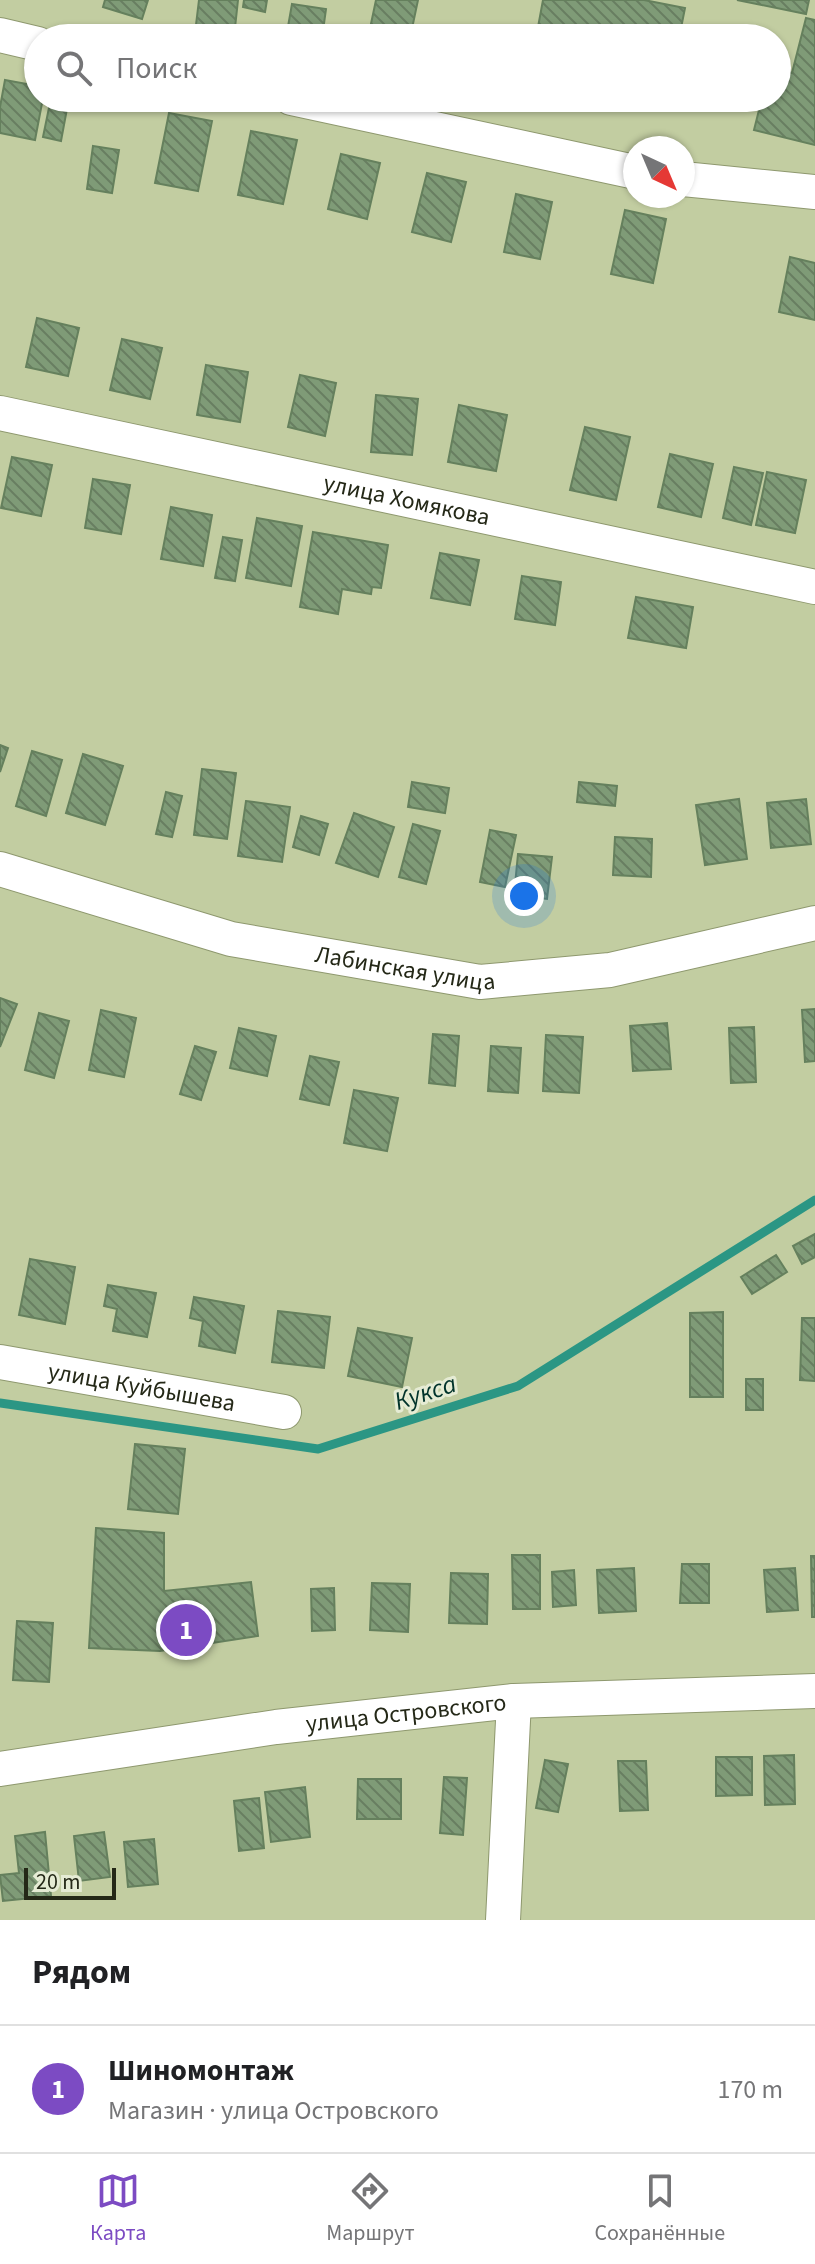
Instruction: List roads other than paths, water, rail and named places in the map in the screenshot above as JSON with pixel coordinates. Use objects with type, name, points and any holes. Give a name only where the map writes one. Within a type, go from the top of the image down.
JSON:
[{"type":"street","points":[[0,35],[24,41]]},
{"type":"street","points":[[356,112],[623,169]]},
{"type":"street","points":[[695,180],[815,192]]},
{"type":"street","name":"улица Хомякова","points":[[0,413],[815,587]]},
{"type":"street","name":"Лабинская улица","points":[[0,869],[231,939],[480,982],[610,970],[815,923]]},
{"type":"street","name":"улица Куйбышева","points":[[0,1362],[284,1412]]},
{"type":"street","name":"улица Островского","points":[[0,1769],[276,1727],[514,1701],[815,1691]]},
{"type":"street","points":[[503,1920],[514,1701]]},
{"type":"waterway","name":"Кукса","points":[[0,1403],[318,1449],[518,1386],[815,1200]]},
{"type":"place","name":"Шиномонтаж","points":[[186,1630]]}]
